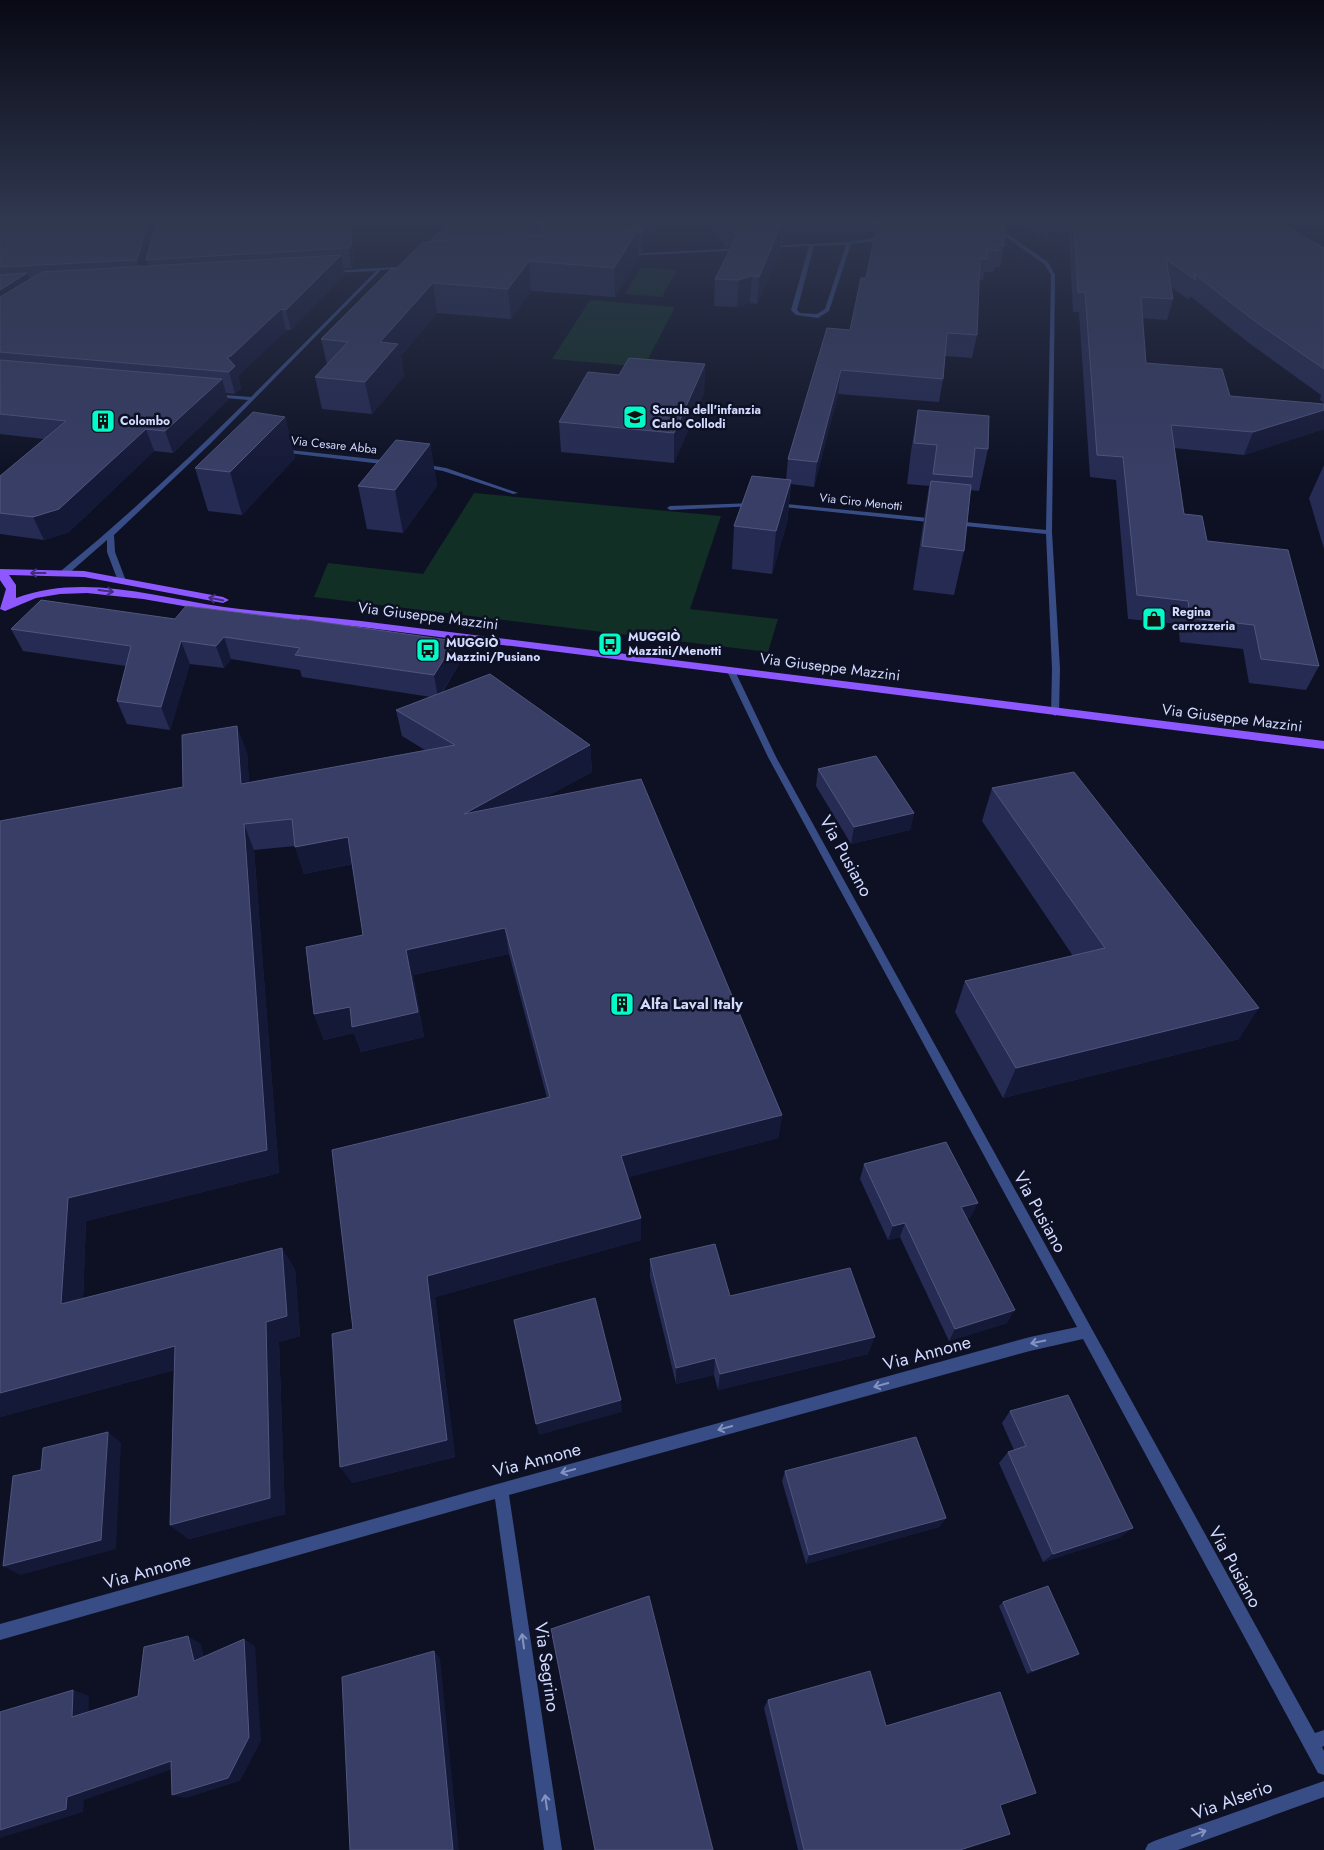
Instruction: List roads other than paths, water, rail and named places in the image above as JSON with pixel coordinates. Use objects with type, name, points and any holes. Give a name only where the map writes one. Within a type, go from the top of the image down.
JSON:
[{"type":"main road","name":"Via Giuseppe Mazzini","points":[[0,574],[65,572],[122,580],[332,621]]},
{"type":"main road","points":[[0,574],[12,586],[12,595],[3,608]]},
{"type":"main road","name":"Via Giuseppe Mazzini","points":[[3,608],[19,599],[45,593],[71,590],[98,590],[224,610],[332,621],[1324,745]]},
{"type":"street","points":[[65,572],[111,534],[208,443],[249,398],[342,306]]},
{"type":"street","points":[[795,306],[794,310],[798,314],[818,316],[827,310],[828,306]]},
{"type":"street","points":[[1053,306],[1049,532],[1056,668],[1055,712]]},
{"type":"street","points":[[203,394],[249,398]]},
{"type":"street","points":[[208,443],[217,444]]},
{"type":"street","name":"Via Cesare Abba","points":[[272,450],[396,463]]},
{"type":"street","points":[[416,465],[444,468],[515,493]]},
{"type":"street","points":[[670,508],[762,505]]},
{"type":"street","name":"Via Ciro Menotti","points":[[772,505],[1049,532]]},
{"type":"street","points":[[111,534],[111,552],[122,580]]},
{"type":"street","name":"Via Pusiano","points":[[731,671],[772,757],[1086,1332],[1318,1740],[1324,1766]]},
{"type":"street","name":"Via Annone","points":[[0,1632],[501,1490],[1030,1344],[1086,1332]]},
{"type":"street","name":"Via Segrino","points":[[501,1490],[553,1850]]},
{"type":"street","name":"Via Alserio","points":[[1154,1850],[1324,1789]]},
{"type":"place","name":"Scuola dell'infanzia Carlo Collodi","points":[[635,417]]},
{"type":"place","name":"Colombo","points":[[103,421]]},
{"type":"place","name":"Regina carrozzeria","points":[[1154,619]]},
{"type":"place","name":"MUGGIÒ Mazzini/Menotti","points":[[610,644]]},
{"type":"place","name":"MUGGIÒ Mazzini/Pusiano","points":[[428,650]]},
{"type":"place","name":"Alfa Laval Italy","points":[[622,1004]]}]
